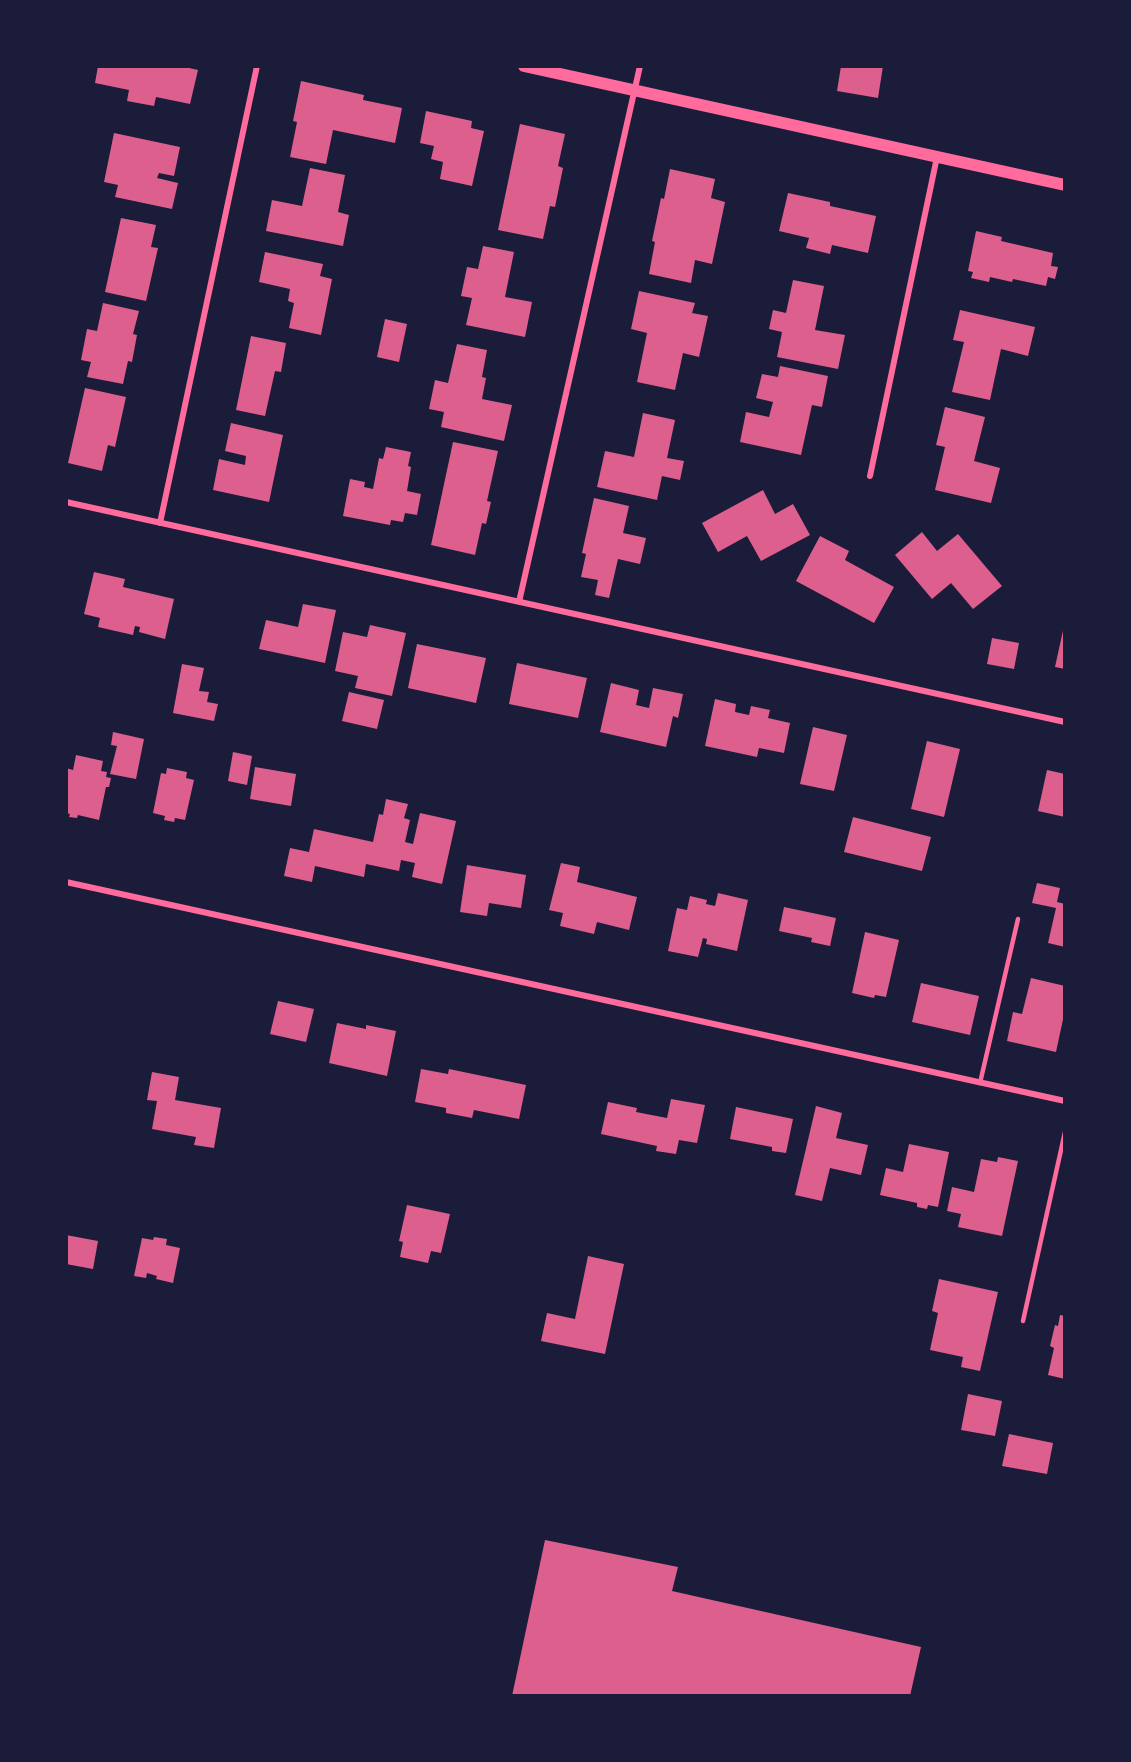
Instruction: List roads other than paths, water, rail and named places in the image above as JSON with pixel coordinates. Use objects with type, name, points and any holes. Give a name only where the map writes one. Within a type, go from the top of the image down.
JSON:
[{"type":"main road","points":[[524,66],[1065,185]]},
{"type":"street","points":[[160,523],[257,66]]},
{"type":"street","points":[[519,602],[640,66]]},
{"type":"street","points":[[870,476],[937,157]]},
{"type":"street","points":[[66,502],[1065,722]]},
{"type":"street","points":[[66,882],[1065,1101]]},
{"type":"lane","points":[[980,1083],[1018,919]]},
{"type":"lane","points":[[1023,1321],[1065,1132]]}]
